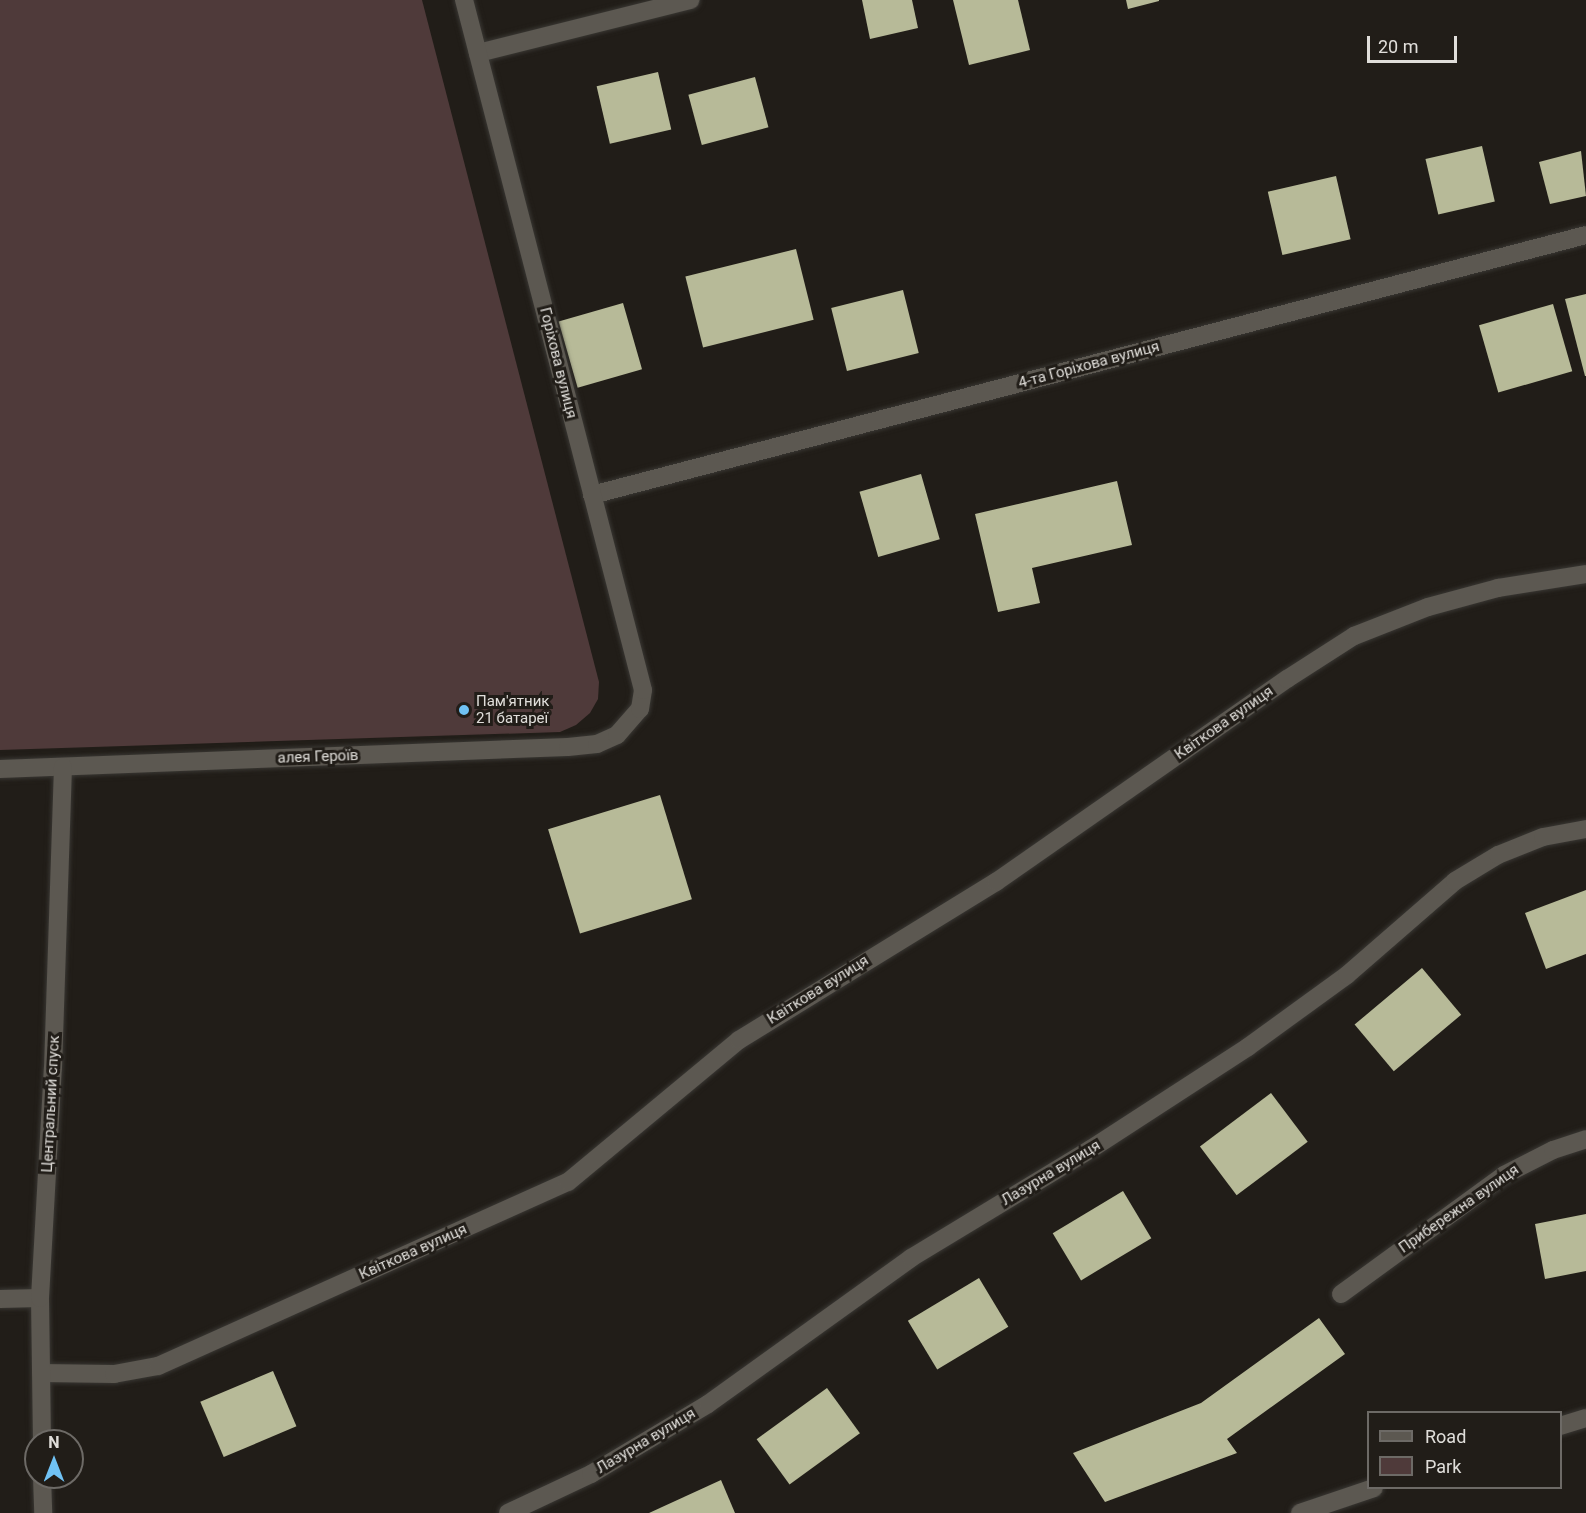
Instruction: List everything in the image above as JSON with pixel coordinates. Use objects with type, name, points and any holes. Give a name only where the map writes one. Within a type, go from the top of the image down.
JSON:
[{"type":"street","name":"Горіхова вулиця","points":[[464,0],[643,690],[640,709],[630,724]]},
{"type":"street","points":[[478,53],[691,0]]},
{"type":"street","name":"4-та Горіхова вулиця","points":[[592,495],[1586,235]]},
{"type":"street","name":"Квіткова вулиця","points":[[41,1372],[114,1374],[158,1366],[568,1182],[739,1040],[996,882],[1287,679],[1354,636],[1428,607],[1498,588],[1586,574]]},
{"type":"street","name":"алея Героїв","points":[[0,769],[568,747],[597,744],[630,724]]},
{"type":"street","name":"Центральний спуск","points":[[42,1429],[40,1298],[53,1068],[63,767]]},
{"type":"street","name":"Лазурна вулиця","points":[[508,1513],[591,1474],[708,1404],[911,1258],[1091,1149],[1248,1047],[1347,975],[1455,881],[1498,855],[1543,837],[1586,829]]},
{"type":"street","name":"Прибережна вулиця","points":[[1341,1294],[1504,1175],[1553,1150],[1586,1139]]},
{"type":"street","points":[[0,1299],[40,1298]]},
{"type":"street","points":[[1562,1425],[1586,1418]]},
{"type":"street","points":[[42,1489],[43,1513]]},
{"type":"street","points":[[1300,1513],[1371,1489]]},
{"type":"green space","points":[[0,0],[422,0],[599,682],[598,699],[590,713],[576,725],[560,732],[0,750]]},
{"type":"building","points":[[862,0],[912,0],[918,28],[870,39]]},
{"type":"building","points":[[953,0],[1018,0],[1030,50],[969,65]]},
{"type":"building","points":[[1126,0],[1159,0],[1159,1],[1128,9]]},
{"type":"building","points":[[658,72],[671,129],[610,144],[597,86]]},
{"type":"building","points":[[755,77],[768,127],[702,145],[688,95]]},
{"type":"building","points":[[1482,146],[1495,202],[1438,215],[1425,159]]},
{"type":"building","points":[[1581,151],[1586,196],[1550,204],[1539,162]]},
{"type":"building","points":[[1336,176],[1351,239],[1282,255],[1268,192]]},
{"type":"building","points":[[796,249],[814,320],[703,347],[685,277]]},
{"type":"building","points":[[903,290],[919,353],[847,371],[831,308]]},
{"type":"building","points":[[1586,294],[1586,376],[1585,376],[1565,299]]},
{"type":"building","points":[[623,303],[642,369],[578,388],[559,321]]},
{"type":"building","points":[[1553,304],[1572,371],[1498,393],[1479,325]]},
{"type":"building","points":[[921,474],[940,539],[878,557],[859,492]]},
{"type":"building","points":[[1117,481],[1132,545],[1032,568],[1040,603],[998,612],[975,514]]},
{"type":"building","points":[[660,795],[692,899],[580,933],[548,829]]},
{"type":"building","points":[[1586,890],[1586,954],[1546,969],[1525,913]]},
{"type":"building","points":[[1422,968],[1461,1015],[1394,1071],[1355,1025]]},
{"type":"building","points":[[1271,1093],[1308,1142],[1237,1195],[1200,1147]]},
{"type":"building","points":[[1123,1191],[1151,1238],[1081,1280],[1053,1233]]},
{"type":"building","points":[[1586,1214],[1586,1271],[1545,1279],[1535,1224]]},
{"type":"building","points":[[979,1278],[1008,1327],[937,1370],[908,1321]]},
{"type":"building","points":[[1319,1318],[1345,1354],[1227,1439],[1237,1453],[1105,1502],[1073,1453],[1201,1403]]},
{"type":"building","points":[[273,1371],[296,1426],[224,1457],[200,1402]]},
{"type":"building","points":[[827,1388],[860,1433],[790,1484],[757,1439]]},
{"type":"building","points":[[721,1480],[735,1513],[649,1513]]},
{"type":"place","name":"Пам'ятник 21 батареї","points":[[464,710]]}]
